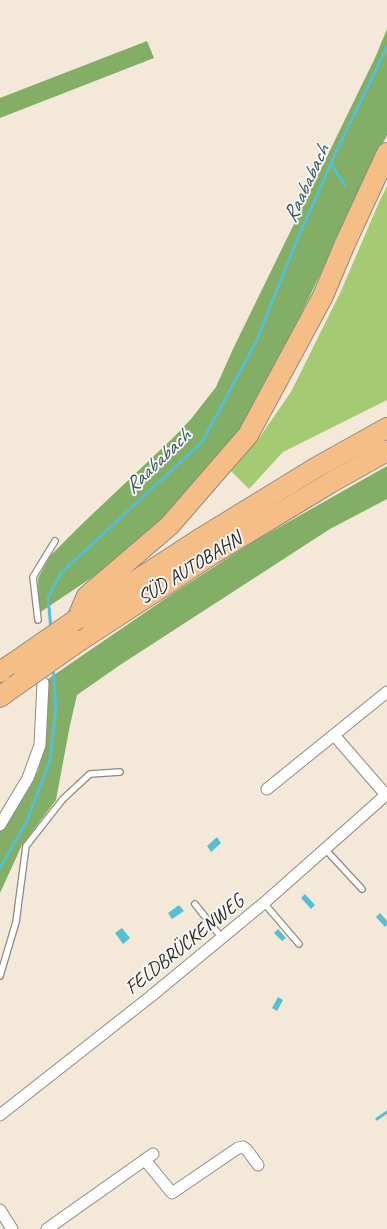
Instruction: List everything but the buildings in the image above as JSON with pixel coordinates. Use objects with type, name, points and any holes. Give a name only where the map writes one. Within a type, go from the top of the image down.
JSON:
[{"type":"highway","points":[[77,619],[87,596],[169,526],[248,435],[323,296],[344,246],[387,153]]},
{"type":"highway","name":"SÜD AUTOBAHN","points":[[6,668],[77,619],[203,537],[318,467],[387,428]]},
{"type":"highway","name":"SÜD AUTOBAHN","points":[[7,692],[79,641],[211,555],[330,483],[378,458],[387,451]]},
{"type":"street","points":[[0,824],[28,778],[40,745],[43,683]]},
{"type":"street","points":[[267,789],[387,692]]},
{"type":"street","name":"FELDBRÜCKENWEG","points":[[0,1115],[150,997],[264,903],[387,795],[334,735]]},
{"type":"street","points":[[47,1229],[149,1157],[172,1193],[238,1148],[243,1147],[248,1150],[258,1165]]},
{"type":"street","points":[[0,1210],[12,1229]]},
{"type":"lane","points":[[38,620],[33,577],[55,541]]},
{"type":"lane","points":[[0,976],[16,922],[26,846],[63,799],[90,774],[120,772]]},
{"type":"lane","points":[[325,849],[362,889]]},
{"type":"lane","points":[[264,903],[299,944]]},
{"type":"lane","points":[[195,904],[221,937]]},
{"type":"green space","points":[[387,29],[387,135],[259,402],[227,447],[151,534],[118,560],[39,613],[38,578],[50,556],[175,436],[191,419],[216,387],[233,349],[375,58]]},
{"type":"green space","points":[[147,41],[154,58],[0,118],[0,98]]},
{"type":"green space","points":[[387,186],[387,400],[283,452],[249,489],[231,471],[259,438],[291,392],[341,291]]},
{"type":"green space","points":[[387,466],[387,499],[330,529],[120,665],[77,695],[56,800],[22,845],[0,893],[0,830],[38,771],[43,750],[48,679],[175,592],[253,542]]},
{"type":"water","points":[[217,837],[221,843],[211,852],[207,846]]},
{"type":"water","points":[[305,894],[315,905],[311,909],[301,898]]},
{"type":"water","points":[[179,905],[184,911],[172,919],[168,913]]},
{"type":"water","points":[[380,913],[387,921],[387,925],[385,927],[376,917]]},
{"type":"water","points":[[122,928],[130,938],[123,944],[115,933]]},
{"type":"water","points":[[278,929],[286,938],[282,941],[274,933]]},
{"type":"water","points":[[278,997],[283,1000],[277,1011],[272,1008]]},
{"type":"waterway","name":"Raababach","points":[[51,629],[48,597],[61,573],[202,442],[256,342],[297,240],[337,150],[387,47]]},
{"type":"waterway","points":[[331,164],[345,185]]},
{"type":"waterway","name":"Raababach","points":[[0,868],[27,821],[50,760],[56,707],[53,668]]},
{"type":"waterway","points":[[377,1119],[387,1112]]}]
